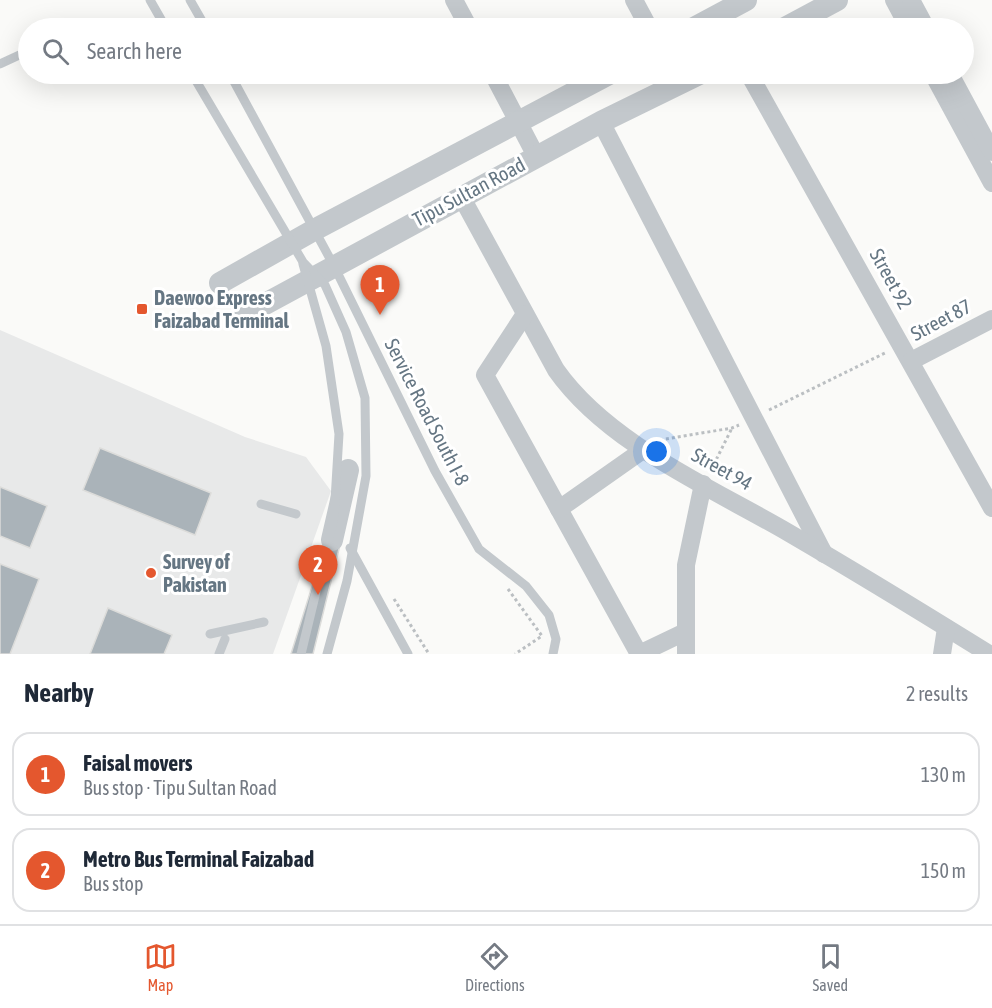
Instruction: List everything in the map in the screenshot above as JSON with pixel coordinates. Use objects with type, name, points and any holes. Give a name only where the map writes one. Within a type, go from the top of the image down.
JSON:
[{"type":"street","points":[[454,0],[464,18]]},
{"type":"street","points":[[634,0],[644,18]]},
{"type":"street","points":[[713,18],[746,0]]},
{"type":"street","points":[[804,18],[837,0]]},
{"type":"street","points":[[894,0],[904,18]]},
{"type":"street","points":[[911,0],[921,18]]},
{"type":"street","points":[[498,84],[536,156]]},
{"type":"street","name":"Tipu Sultan Road","points":[[220,283],[518,120],[589,84]]},
{"type":"street","name":"Tipu Sultan Road","points":[[243,316],[536,156],[679,84]]},
{"type":"street","name":"Street 92","points":[[755,84],[992,508]]},
{"type":"street","points":[[938,84],[992,183]]},
{"type":"street","points":[[955,84],[992,152]]},
{"type":"street","points":[[602,122],[824,554]]},
{"type":"street","name":"Street 94","points":[[461,196],[525,314],[571,391],[639,447],[824,554],[989,654]]},
{"type":"street","points":[[525,314],[485,375],[639,654],[685,632]]},
{"type":"street","name":"Street 87","points":[[911,361],[992,319]]},
{"type":"street","points":[[559,509],[639,447]]},
{"type":"street","points":[[300,654],[336,525],[354,479]]},
{"type":"street","points":[[686,654],[686,565],[703,484]]},
{"type":"street","points":[[942,654],[946,628]]},
{"type":"lane","points":[[150,0],[160,18]]},
{"type":"lane","points":[[190,0],[200,18]]},
{"type":"lane","points":[[0,64],[18,56]]},
{"type":"lane","points":[[198,84],[303,262],[325,285],[346,332],[365,398],[366,476],[347,581],[327,654]]},
{"type":"lane","name":"Service Road South I-8","points":[[235,84],[334,266],[435,471],[479,549],[526,586],[549,615],[556,639],[553,654]]},
{"type":"lane","points":[[300,654],[334,517],[339,434],[326,346],[303,262]]},
{"type":"lane","points":[[354,479],[350,548],[408,654]]},
{"type":"lane","points":[[261,504],[296,514]]},
{"type":"lane","points":[[210,633],[264,622]]},
{"type":"lane","points":[[219,654],[225,639]]},
{"type":"path","points":[[639,447],[732,428],[902,345]]},
{"type":"path","points":[[703,484],[732,428]]},
{"type":"path","points":[[507,588],[542,636],[515,654]]},
{"type":"shaded area","name":"Survey of Pakistan","points":[[0,330],[245,437],[306,457],[331,491],[273,654],[0,654]]},
{"type":"building","points":[[100,448],[211,493],[195,535],[83,490]]},
{"type":"building","points":[[0,487],[47,506],[30,548],[0,536]]},
{"type":"building","points":[[328,535],[342,537],[313,654],[291,654]]},
{"type":"building","points":[[0,564],[39,579],[10,654],[0,654]]},
{"type":"building","points":[[108,608],[172,635],[164,654],[90,654]]},
{"type":"place","name":"Daewoo Express Faizabad Terminal","points":[[142,309]]},
{"type":"place","name":"Faisal movers","points":[[380,315]]},
{"type":"place","name":"Survey of Pakistan","points":[[151,573]]},
{"type":"place","name":"Metro Bus Terminal Faizabad","points":[[318,595]]}]
